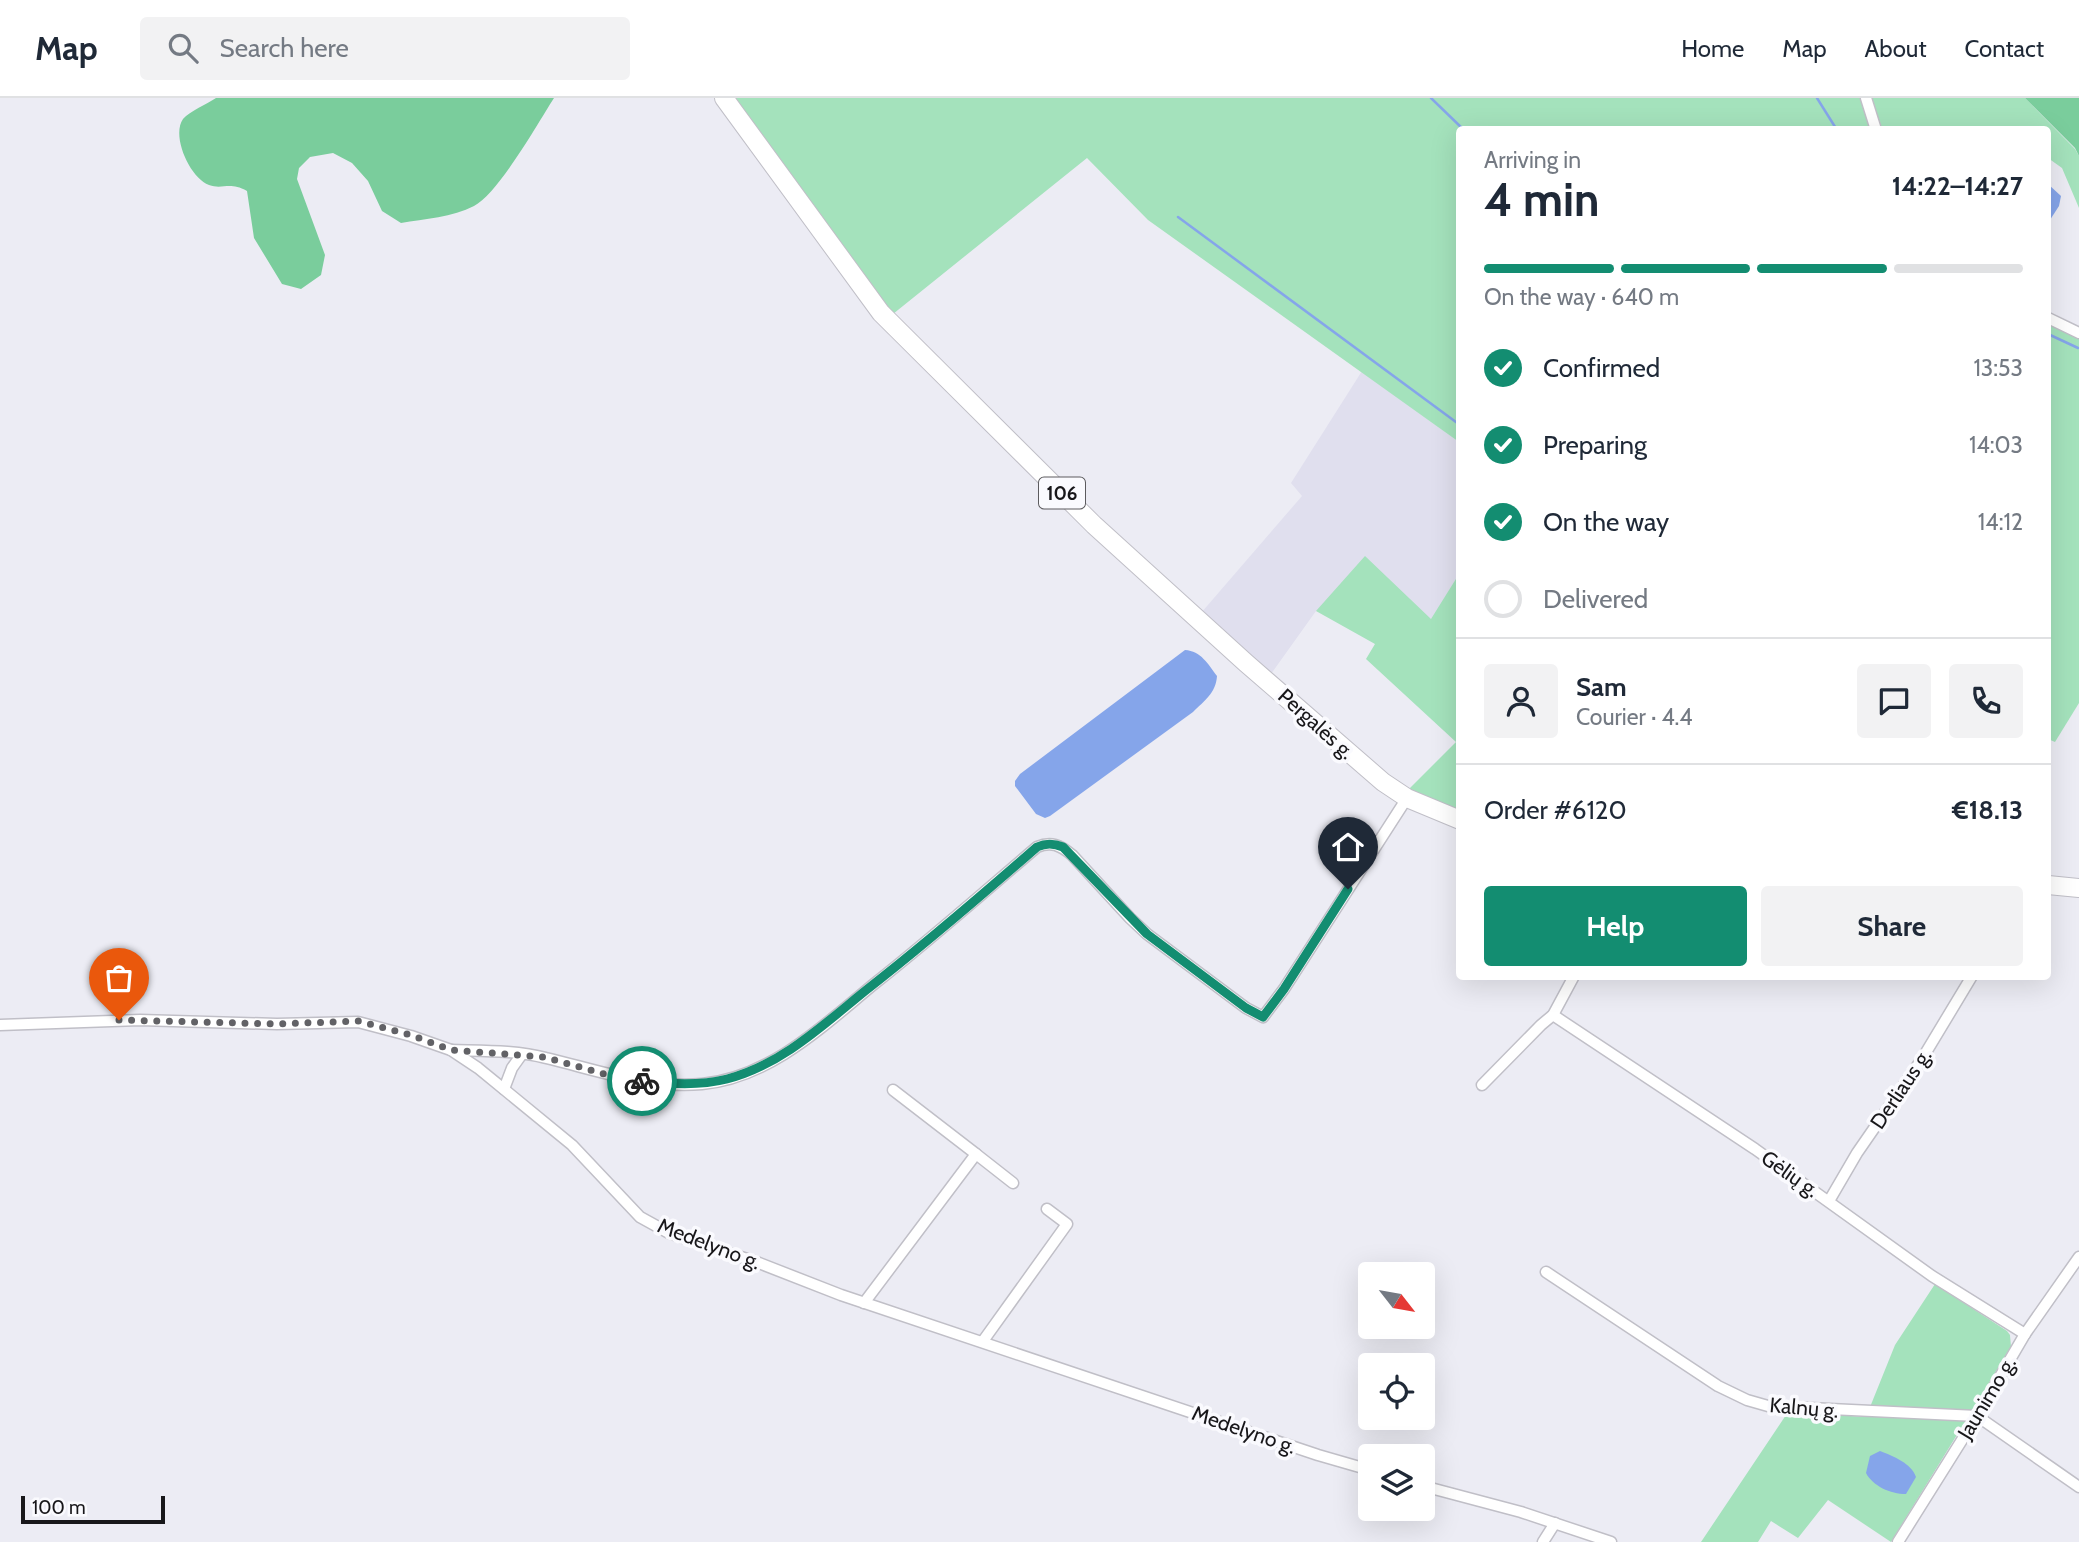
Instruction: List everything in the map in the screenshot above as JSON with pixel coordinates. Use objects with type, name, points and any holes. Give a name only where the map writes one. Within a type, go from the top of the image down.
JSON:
[{"type":"main road","name":"Pergalės g.","points":[[724,98],[881,313],[1094,525],[1362,765],[1407,798],[1456,818]]},
{"type":"main road","points":[[2051,885],[2079,888]]},
{"type":"street","points":[[1866,98],[1875,126]]},
{"type":"street","points":[[2051,319],[2079,333]]},
{"type":"street","points":[[451,1050],[544,1057],[608,1075],[659,1083],[703,1084],[749,1072],[801,1043],[925,944],[1037,847],[1049,843],[1063,847],[1072,855],[1147,934],[1246,1008],[1263,1017],[1284,989],[1407,798]]},
{"type":"street","points":[[1482,1085],[1553,1015],[1572,980]]},
{"type":"street","name":"Derliaus g.","points":[[1829,1201],[1857,1153],[1922,1059],[1970,980]]},
{"type":"street","name":"Gėlių g.","points":[[1553,1015],[1755,1149],[1932,1276],[2025,1335]]},
{"type":"street","name":"Medelyno g.","points":[[0,1026],[141,1020],[277,1024],[358,1021],[411,1035],[451,1050],[504,1089],[572,1145],[640,1217],[669,1233],[760,1263],[864,1303],[1358,1466]]},
{"type":"street","points":[[504,1089],[512,1068],[523,1054]]},
{"type":"street","points":[[893,1090],[1013,1183]]},
{"type":"street","points":[[864,1303],[976,1154]]},
{"type":"street","points":[[984,1341],[1067,1224],[1047,1209]]},
{"type":"street","name":"Jaunimo g.","points":[[1898,1542],[2025,1335],[2079,1257]]},
{"type":"street","name":"Kalnų g.","points":[[1546,1272],[1717,1386],[1746,1400],[1782,1408],[1977,1416]]},
{"type":"street","points":[[1977,1416],[2079,1486]]},
{"type":"street","points":[[1435,1489],[1555,1523],[1611,1542]]},
{"type":"street","points":[[1543,1542],[1555,1523]]},
{"type":"shaded area","points":[[1362,371],[1456,440],[1456,579],[1432,619],[1316,611],[1271,674],[1201,613],[1302,496],[1291,483]]},
{"type":"green space","points":[[216,98],[554,98],[494,188],[474,206],[448,215],[401,223],[382,211],[368,181],[352,163],[333,153],[310,157],[299,168],[297,179],[325,255],[321,275],[301,289],[282,284],[254,238],[247,191],[231,186],[209,185],[195,174],[184,156],[179,136],[183,119]]},
{"type":"green space","points":[[735,98],[2025,98],[2079,156],[2079,208],[2062,168],[2051,160],[2051,126],[1456,126],[1456,440],[1148,220],[1087,158],[893,314]]},
{"type":"green space","points":[[2025,98],[2079,98],[2079,156],[2075,148]]},
{"type":"green space","points":[[2051,314],[2079,328],[2079,703],[2055,742],[2051,740]]},
{"type":"green space","points":[[1365,556],[1431,619],[1456,579],[1456,742],[1366,659],[1375,644],[1316,611]]},
{"type":"green space","points":[[1456,742],[1456,813],[1407,791]]},
{"type":"green space","points":[[1935,1284],[2007,1331],[2011,1347],[1891,1542],[1828,1500],[1798,1538],[1771,1521],[1758,1542],[1701,1542],[1788,1412],[1866,1417],[1895,1345]]},
{"type":"water","points":[[2051,187],[2061,196],[2059,206],[2051,218]]},
{"type":"water","points":[[1185,650],[1200,656],[1217,676],[1212,692],[1205,700],[1193,712],[1050,816],[1045,818],[1036,814],[1015,786],[1020,774]]},
{"type":"water","points":[[1880,1451],[1901,1461],[1914,1472],[1916,1477],[1906,1494],[1883,1488],[1873,1482],[1866,1473],[1870,1456]]},
{"type":"waterway","points":[[1431,98],[1460,126]]},
{"type":"waterway","points":[[1817,98],[1834,126]]},
{"type":"waterway","points":[[1178,217],[1456,422]]},
{"type":"waterway","points":[[2051,335],[2078,348]]},
{"type":"way so far","points":[[119,1020],[277,1024],[358,1021],[411,1035],[451,1050],[544,1057],[608,1075],[642,1081]]},
{"type":"route","points":[[642,1081],[703,1084],[728,1079],[770,1062],[801,1043],[925,944],[1043,844],[1063,847],[1147,934],[1246,1008],[1263,1017],[1348,889]]}]
